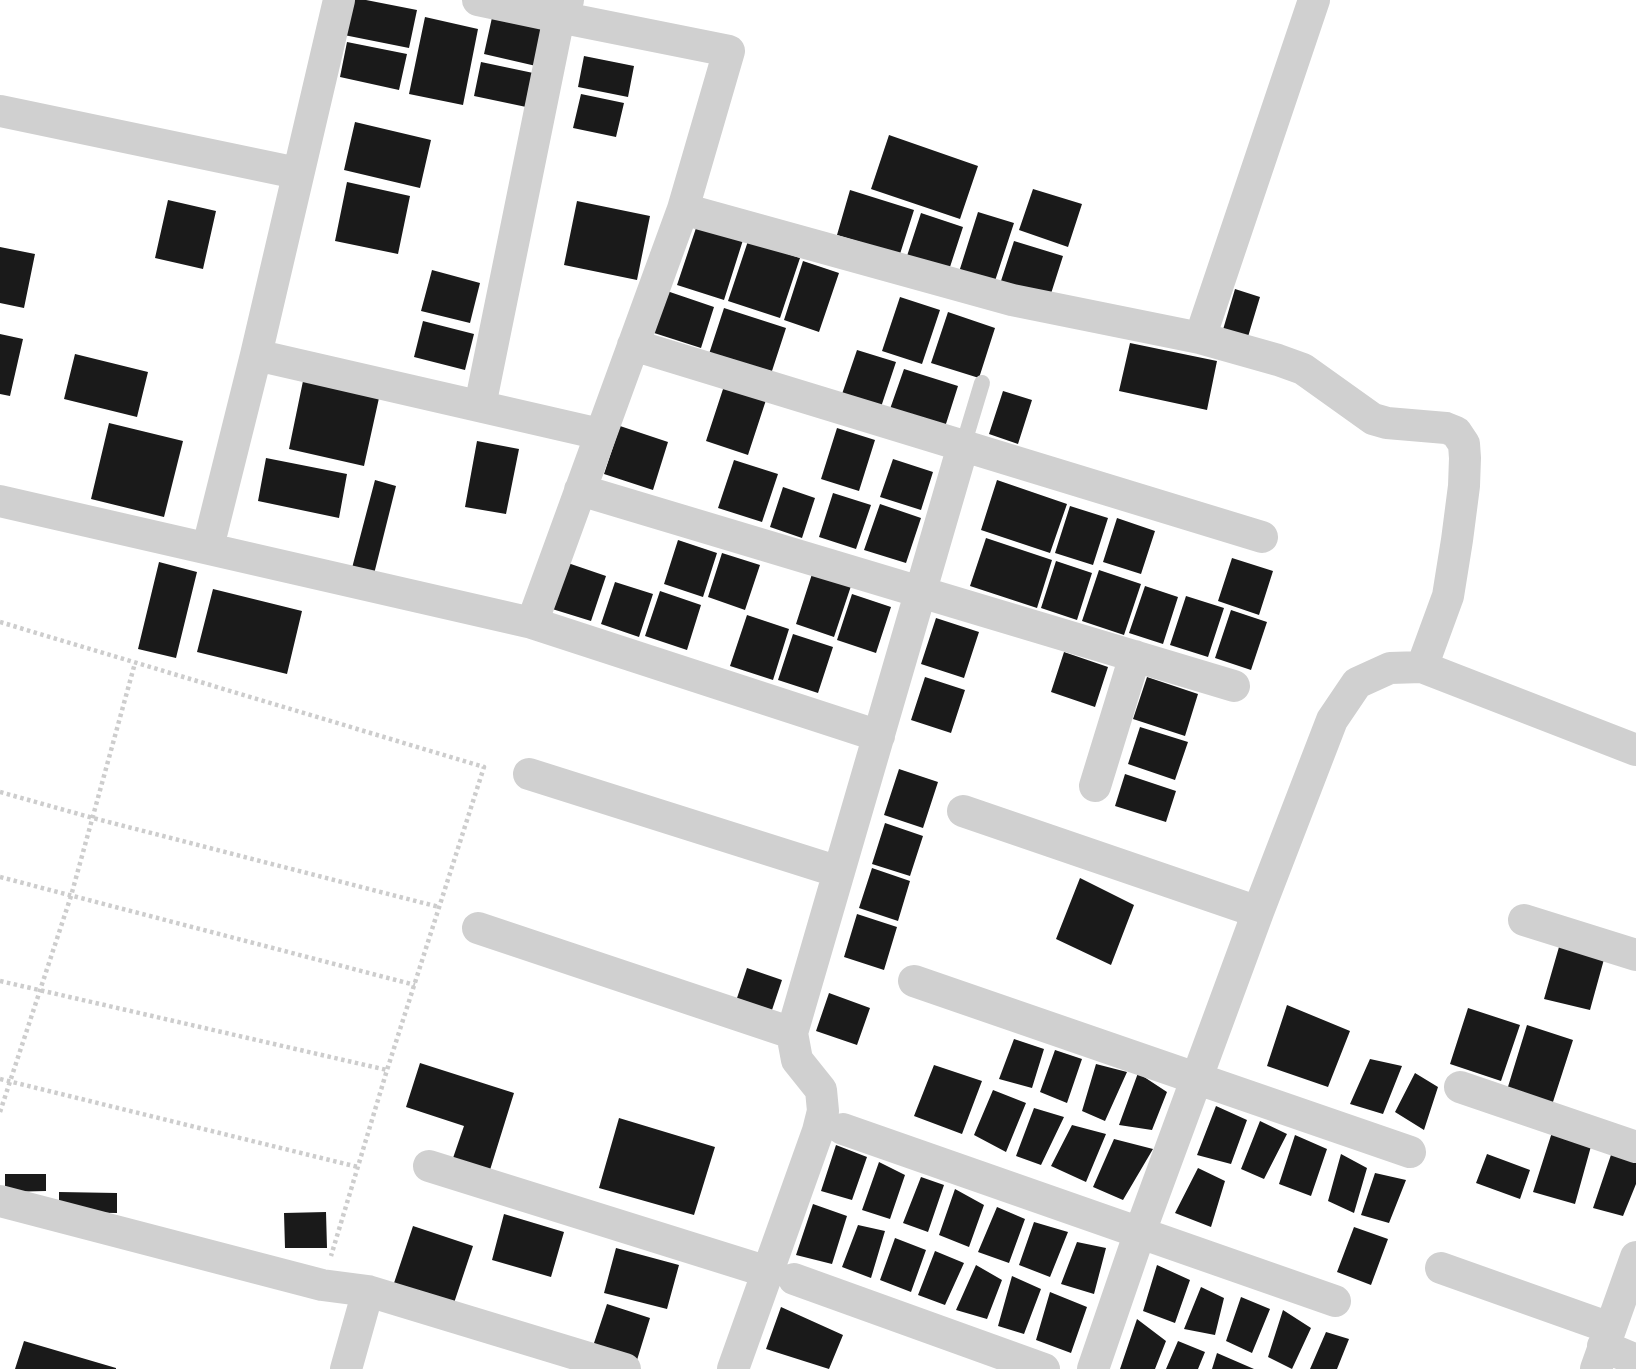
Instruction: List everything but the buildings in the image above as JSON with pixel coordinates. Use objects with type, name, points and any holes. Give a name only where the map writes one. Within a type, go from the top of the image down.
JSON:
[{"type":"street","points":[[208,547],[257,355],[297,173],[340,0]]},
{"type":"street","points":[[478,0],[563,8],[729,51],[683,209],[532,623]]},
{"type":"street","points":[[1200,338],[1314,0]]},
{"type":"street","points":[[480,406],[563,8]]},
{"type":"street","points":[[0,111],[297,173]]},
{"type":"street","points":[[683,209],[1012,300],[1200,338],[1303,369],[1373,419],[1446,428],[1456,432],[1464,444],[1464,486],[1448,596],[1422,667]]},
{"type":"street","points":[[633,345],[1262,537]]},
{"type":"street","points":[[257,355],[600,435]]},
{"type":"street","points":[[733,1369],[781,1276],[823,1111],[821,1090],[797,1060],[792,1033],[963,446]]},
{"type":"street","points":[[580,489],[1234,686]]},
{"type":"street","points":[[0,501],[532,623],[878,736]]},
{"type":"street","points":[[1095,786],[1135,656]]},
{"type":"street","points":[[1093,1369],[1140,1232],[1258,912],[1332,720],[1357,682],[1390,668],[1422,667],[1636,750]]},
{"type":"street","points":[[529,774],[839,872]]},
{"type":"street","points":[[963,811],[1258,912]]},
{"type":"street","points":[[1524,920],[1636,955]]},
{"type":"street","points":[[478,928],[792,1033]]},
{"type":"street","points":[[915,981],[1410,1152]]},
{"type":"street","points":[[1460,1087],[1636,1147]]},
{"type":"street","points":[[843,1129],[1335,1301]]},
{"type":"street","points":[[429,1166],[781,1276],[1044,1369]]},
{"type":"street","points":[[0,1201],[322,1285],[368,1291],[625,1369]]},
{"type":"street","points":[[1603,1348],[1636,1257]]},
{"type":"street","points":[[1441,1268],[1603,1348],[1636,1360]]},
{"type":"street","points":[[346,1369],[368,1291]]},
{"type":"lane","points":[[963,446],[982,383]]},
{"type":"path","points":[[0,622],[484,767],[387,1070],[322,1285]]},
{"type":"path","points":[[0,1112],[71,896],[135,663]]},
{"type":"path","points":[[0,792],[439,908]]},
{"type":"path","points":[[0,877],[415,985]]},
{"type":"path","points":[[0,981],[387,1070]]},
{"type":"path","points":[[0,1079],[358,1167]]}]
